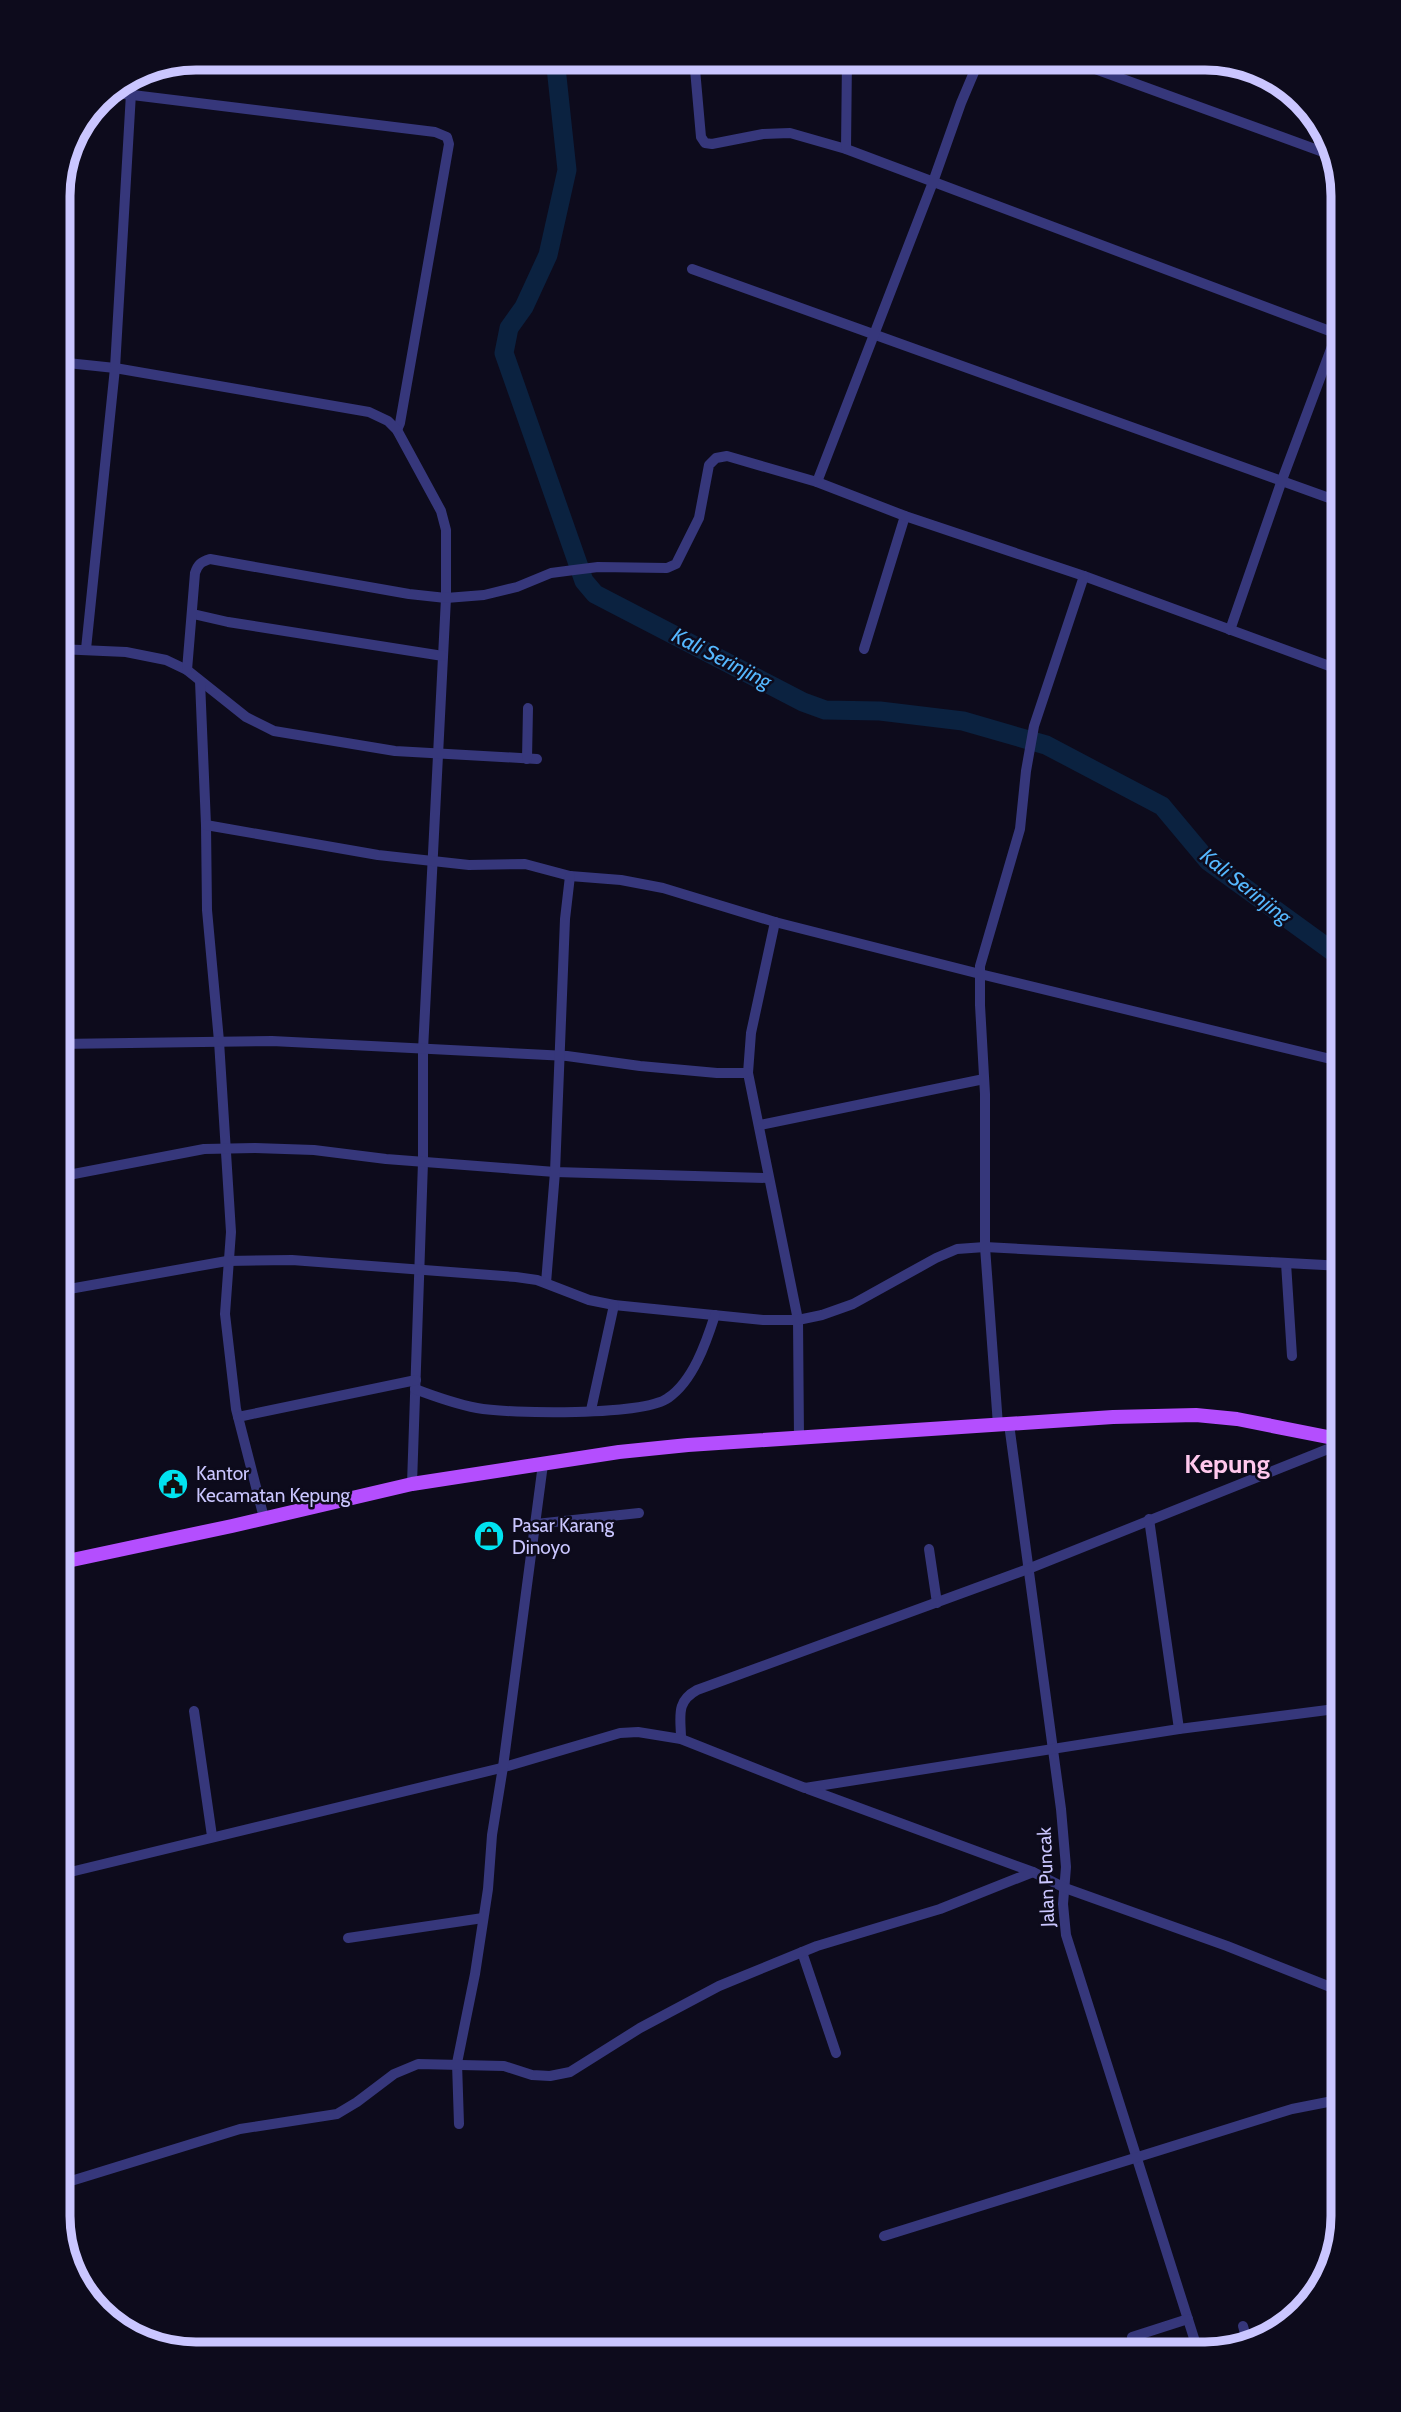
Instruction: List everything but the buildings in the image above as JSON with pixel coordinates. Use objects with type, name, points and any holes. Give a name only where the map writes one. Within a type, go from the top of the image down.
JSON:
[{"type":"main road","points":[[70,1560],[412,1484],[619,1452],[1113,1417],[1196,1415],[1237,1419],[1331,1439]]},
{"type":"street","points":[[695,70],[701,137],[705,143],[763,134],[790,133],[846,149],[1331,332]]},
{"type":"street","points":[[846,149],[847,70]]},
{"type":"street","points":[[817,482],[975,70]]},
{"type":"street","points":[[1098,70],[1322,152]]},
{"type":"street","points":[[86,649],[115,368],[131,88]]},
{"type":"street","points":[[123,93],[435,132],[447,137],[449,144],[418,327],[397,430]]},
{"type":"street","points":[[692,269],[1331,498]]},
{"type":"street","points":[[1230,630],[1282,480],[1331,358]]},
{"type":"street","points":[[70,363],[115,368],[369,412],[388,421],[397,430],[445,520],[446,598],[423,1050],[423,1162],[412,1484]]},
{"type":"street","points":[[187,670],[197,565],[210,559],[446,598],[484,595],[517,587],[551,573],[598,567],[667,568],[676,564],[699,518],[709,465],[716,458],[727,456],[817,482],[905,516],[1084,576],[1331,667]]},
{"type":"street","points":[[864,649],[905,516]]},
{"type":"street","name":"Jalan Puncak","points":[[1084,576],[1034,726],[1020,829],[981,965],[986,1254],[1004,1424],[1028,1569],[1065,1845],[1064,1919],[1070,1954],[1195,2342]]},
{"type":"street","points":[[193,614],[443,656]]},
{"type":"street","points":[[70,649],[148,655],[166,660],[187,670],[246,718],[274,731],[395,751],[532,759],[528,708]]},
{"type":"street","points":[[200,681],[207,910],[219,1041],[231,1232],[225,1314],[238,1416],[264,1518]]},
{"type":"street","points":[[206,825],[323,847],[432,862],[525,864],[570,876],[621,880],[663,888],[775,922],[981,965],[1331,1059]]},
{"type":"street","points":[[546,1283],[555,1172],[565,919],[570,876]]},
{"type":"street","points":[[775,922],[751,1032],[748,1073],[798,1320],[799,1438]]},
{"type":"street","points":[[70,1044],[272,1041],[561,1056],[640,1066],[748,1073]]},
{"type":"street","points":[[760,1125],[984,1079]]},
{"type":"street","points":[[70,1175],[204,1149],[226,1148],[314,1150],[555,1172],[768,1178]]},
{"type":"street","points":[[70,1289],[198,1264],[292,1261],[516,1277],[546,1283],[589,1300],[614,1305],[763,1321],[798,1320],[853,1304],[957,1249],[986,1254],[1285,1270],[1331,1267]]},
{"type":"street","points":[[1285,1270],[1292,1356]]},
{"type":"street","points":[[591,1410],[614,1305]]},
{"type":"street","points":[[238,1416],[416,1385],[478,1408],[526,1412],[652,1406],[668,1399],[683,1384],[709,1335],[715,1315]]},
{"type":"street","points":[[681,1739],[681,1705],[687,1696],[697,1690],[1028,1569],[1331,1446]]},
{"type":"street","points":[[459,2124],[457,2063],[483,1919],[543,1464]]},
{"type":"street","points":[[536,1524],[639,1513]]},
{"type":"street","points":[[1149,1519],[1179,1729]]},
{"type":"street","points":[[929,1549],[937,1603]]},
{"type":"street","points":[[805,1788],[1179,1729],[1331,1710]]},
{"type":"street","points":[[194,1711],[212,1836]]},
{"type":"street","points":[[70,1872],[503,1767],[620,1733],[638,1732],[681,1739],[1033,1872],[1065,1888],[1227,1946],[1331,1987]]},
{"type":"street","points":[[70,2181],[240,2129],[337,2114],[394,2074],[418,2064],[504,2066],[532,2075],[550,2076],[570,2072],[640,2028],[719,1986],[802,1951],[883,1924],[940,1909],[1033,1872]]},
{"type":"street","points":[[348,1938],[483,1919]]},
{"type":"street","points":[[802,1951],[836,2053]]},
{"type":"street","points":[[884,2236],[1292,2109],[1331,2101]]},
{"type":"street","points":[[1132,2337],[1188,2319]]},
{"type":"street","points":[[1244,2326],[1246,2335]]},
{"type":"waterway","name":"Kali Serinjing","points":[[556,70],[567,170],[548,255],[524,307],[509,328],[504,353],[584,581],[595,594],[803,702],[825,710],[880,711],[963,721],[1046,745],[1162,806],[1208,861],[1331,950]]},
{"type":"place","name":"Kantor Kecamatan Kepung","points":[[173,1484]]},
{"type":"place","name":"Pasar Karang Dinoyo","points":[[489,1536]]},
{"type":"district","name":"Kepung","points":[[1227,1464]]}]
